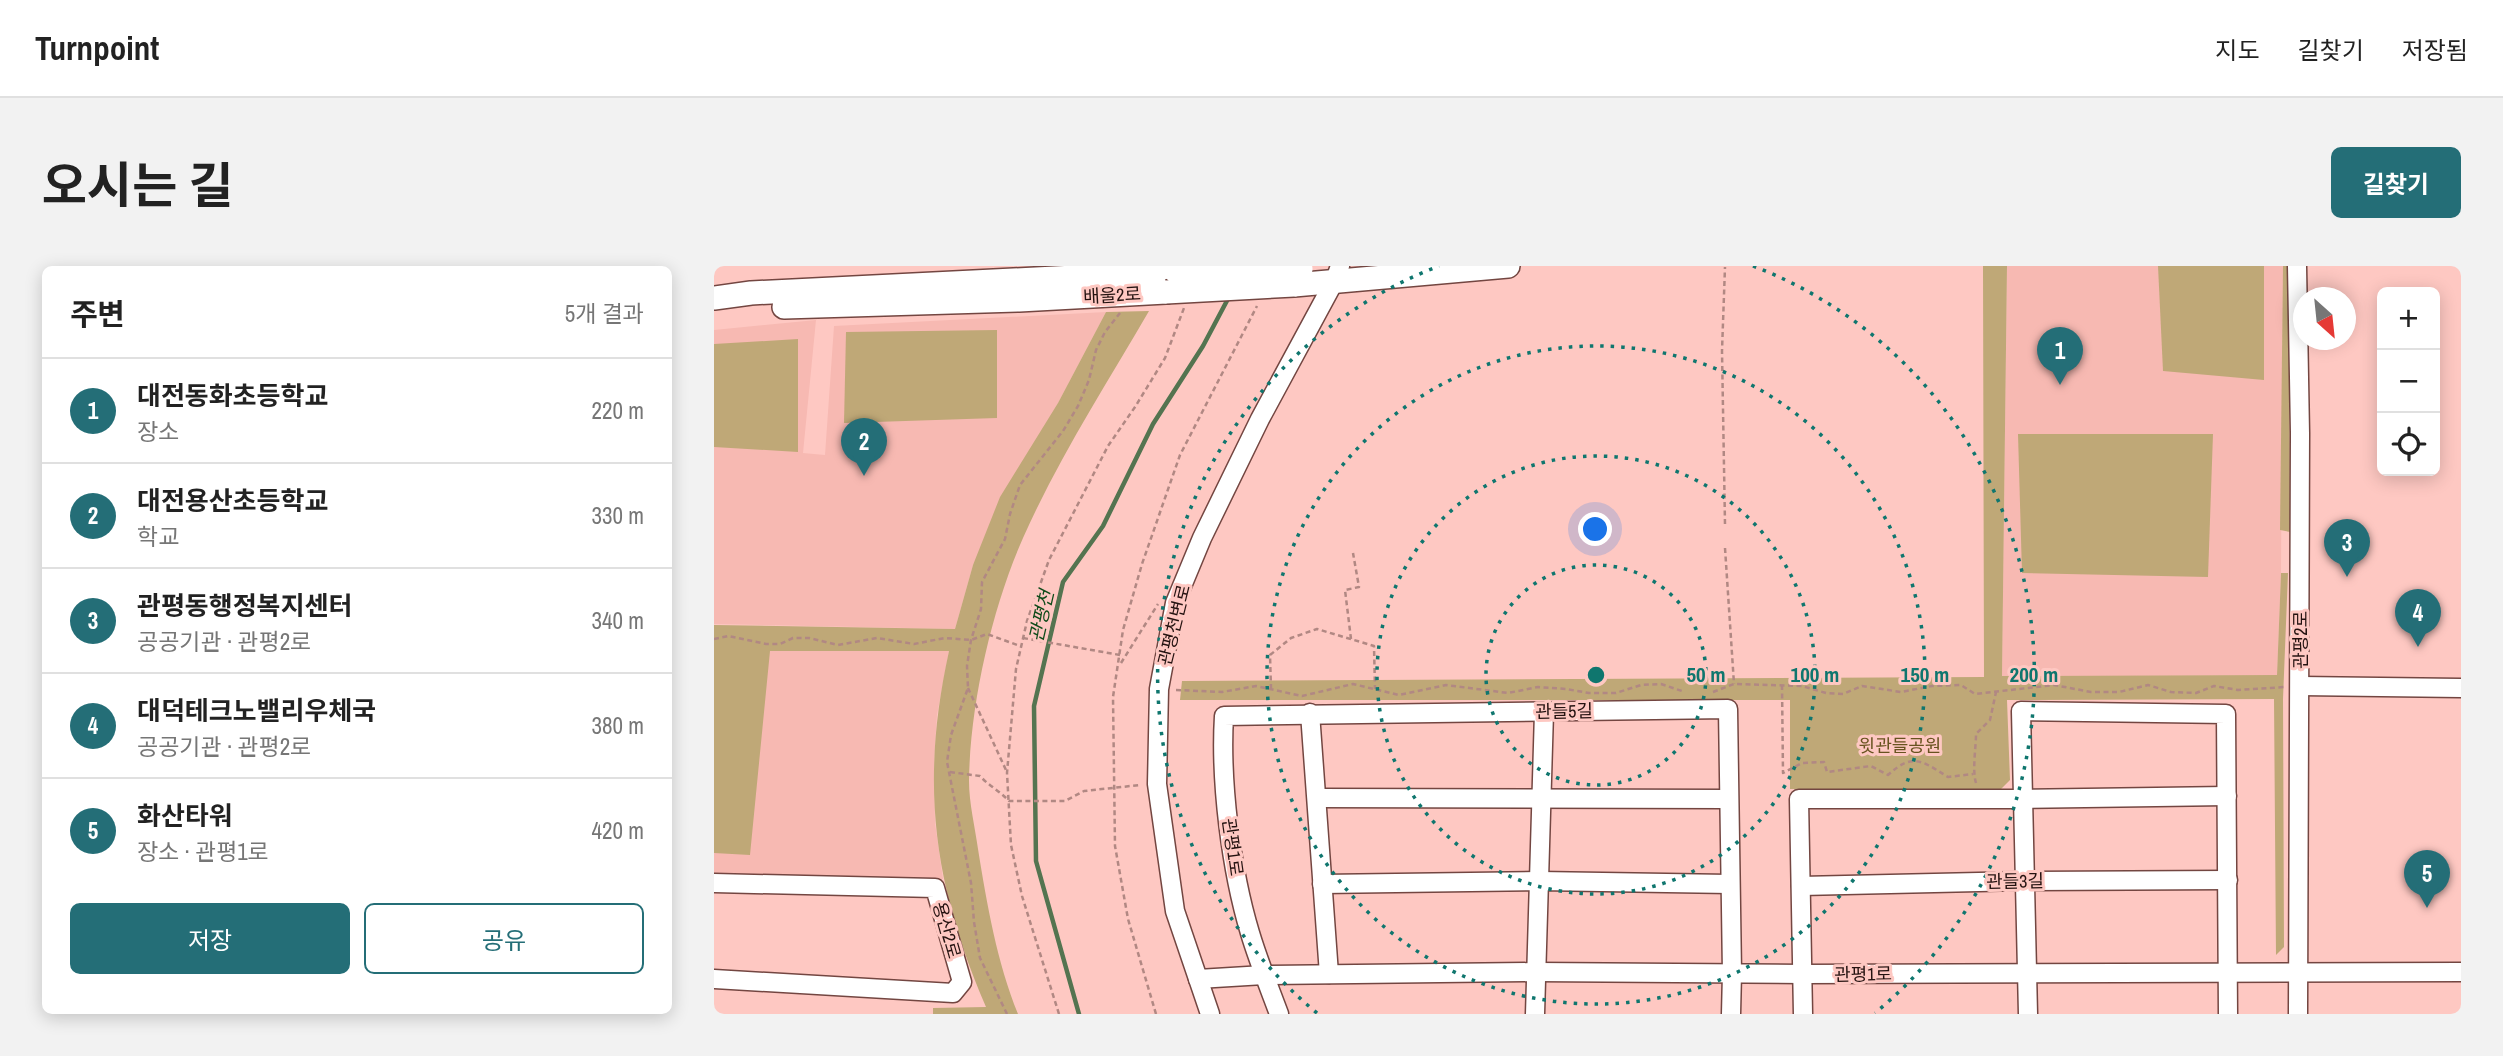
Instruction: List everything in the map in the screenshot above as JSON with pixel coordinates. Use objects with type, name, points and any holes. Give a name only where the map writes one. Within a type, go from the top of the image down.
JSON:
[{"type":"main road","name":"배울2로","points":[[714,298],[751,293],[1171,282],[1508,266]]},
{"type":"main road","name":"배울2로","points":[[714,309],[1019,300],[1171,282]]},
{"type":"street","name":"관평2로","points":[[2297,266],[2300,433],[2298,1014]]},
{"type":"street","name":"관평천변로","points":[[1210,1014],[1175,911],[1157,784],[1159,689],[1175,603],[1202,538],[1259,419],[1337,273]]},
{"type":"street","points":[[2300,686],[2461,688]]},
{"type":"street","name":"관들5길","points":[[1224,716],[1728,709],[1731,1014]]},
{"type":"street","points":[[2028,1014],[2021,711],[2226,714],[2228,1014]]},
{"type":"street","points":[[1535,1014],[1544,712]]},
{"type":"street","points":[[1310,713],[1329,974]]},
{"type":"street","name":"관평1로","points":[[1224,716],[1228,812],[1238,888],[1264,975]]},
{"type":"street","points":[[1803,1014],[1799,799],[2227,796]]},
{"type":"street","points":[[1317,798],[1728,799]]},
{"type":"street","name":"관들3길","points":[[1801,886],[2228,880]]},
{"type":"street","points":[[1322,884],[1539,881],[1730,884]]},
{"type":"street","name":"용산2로","points":[[714,883],[935,888],[962,982],[953,993],[714,979]]},
{"type":"street","name":"관평1로","points":[[1198,979],[1264,975],[1536,972],[2461,972]]},
{"type":"street","points":[[1264,975],[1279,1014]]},
{"type":"path","points":[[1724,267],[1724,524]]},
{"type":"path","points":[[1059,1014],[1021,896],[1011,845],[1007,773],[1016,669],[1023,638],[1049,560],[1108,446],[1165,358],[1188,300]]},
{"type":"path","points":[[1007,773],[968,688],[967,666],[971,640],[981,609],[982,582],[1005,539],[1020,485],[1063,431],[1078,406],[1089,380],[1096,350],[1105,332],[1125,307]]},
{"type":"path","points":[[1726,548],[1734,684]]},
{"type":"path","points":[[1351,639],[1345,590],[1359,587],[1353,553]]},
{"type":"path","points":[[1119,666],[1159,604]]},
{"type":"path","points":[[1271,689],[1270,655],[1292,638],[1317,629],[1374,646],[1375,690]]},
{"type":"path","points":[[714,639],[728,636],[766,644],[780,644],[793,638],[809,638],[838,645],[877,638],[914,644],[945,638],[971,640],[987,634],[1021,647]]},
{"type":"path","points":[[1023,638],[1120,655]]},
{"type":"path","points":[[1159,689],[1222,692],[1256,686],[1302,696],[1353,684],[1399,695],[1446,685],[1508,694],[1538,687],[1616,693],[1642,685],[1661,684],[1685,692]]},
{"type":"path","points":[[1712,692],[1734,684],[1802,686],[1843,694],[1862,686],[1900,692],[1932,686],[1961,685],[1975,694],[2054,685],[2091,692],[2119,692],[2148,685],[2171,692],[2196,693],[2214,686],[2238,690],[2300,686]]},
{"type":"path","points":[[1782,685],[1783,773],[1802,763],[1824,762],[1827,772],[1871,766],[1888,775],[1902,763],[1923,761],[1948,777],[1973,774]]},
{"type":"path","points":[[968,688],[951,735],[947,762],[971,883],[980,958],[1007,1014]]},
{"type":"path","points":[[1977,785],[1973,774],[1976,734],[1990,720],[1996,692]]},
{"type":"path","points":[[949,772],[980,776],[1009,801],[1065,801],[1084,791],[1157,784]]},
{"type":"shaded area","points":[[2007,266],[2283,266],[2281,573],[2277,675],[2002,677]]},
{"type":"shaded area","points":[[1106,312],[973,565],[955,629],[714,624],[714,330],[816,320],[803,453],[825,455],[834,326]]},
{"type":"shaded area","points":[[714,651],[949,651],[937,715],[934,761],[935,823],[943,879],[714,874]]},
{"type":"green space","name":"윗관들공원","points":[[1983,266],[2007,266],[2002,676],[2277,675],[2281,573],[2288,573],[2283,699],[2284,947],[2276,955],[2274,699],[2007,700],[2010,780],[2001,789],[1790,789],[1790,700],[1180,700],[1182,681],[1984,677]]},
{"type":"green space","points":[[2158,266],[2264,266],[2264,380],[2163,371]]},
{"type":"green space","points":[[2283,266],[2289,266],[2290,532],[2280,530]]},
{"type":"green space","points":[[1149,311],[1067,451],[1023,538],[993,625],[978,689],[970,751],[970,798],[994,933],[1018,1014],[933,1014],[933,1008],[986,1007],[954,918],[943,875],[937,832],[935,745],[949,651],[770,651],[750,855],[714,853],[714,625],[955,629],[973,565],[1000,497],[1058,403],[1106,312]]},
{"type":"green space","points":[[997,330],[997,418],[844,423],[846,332]]},
{"type":"green space","points":[[798,339],[798,452],[714,447],[714,344]]},
{"type":"green space","points":[[2018,434],[2213,434],[2208,577],[2022,573]]},
{"type":"waterway","name":"관평천","points":[[1079,1014],[1036,861],[1034,706],[1063,582],[1103,526],[1153,424],[1203,346],[1230,295]]},
{"type":"place","name":"대전동화초등학교","points":[[2060,385]]},
{"type":"place","name":"대전용산초등학교","points":[[864,476]]},
{"type":"place","name":"관평동행정복지센터","points":[[2347,577]]},
{"type":"place","name":"대덕테크노밸리우체국","points":[[2418,647]]},
{"type":"place","name":"화산타워","points":[[2427,908]]}]
